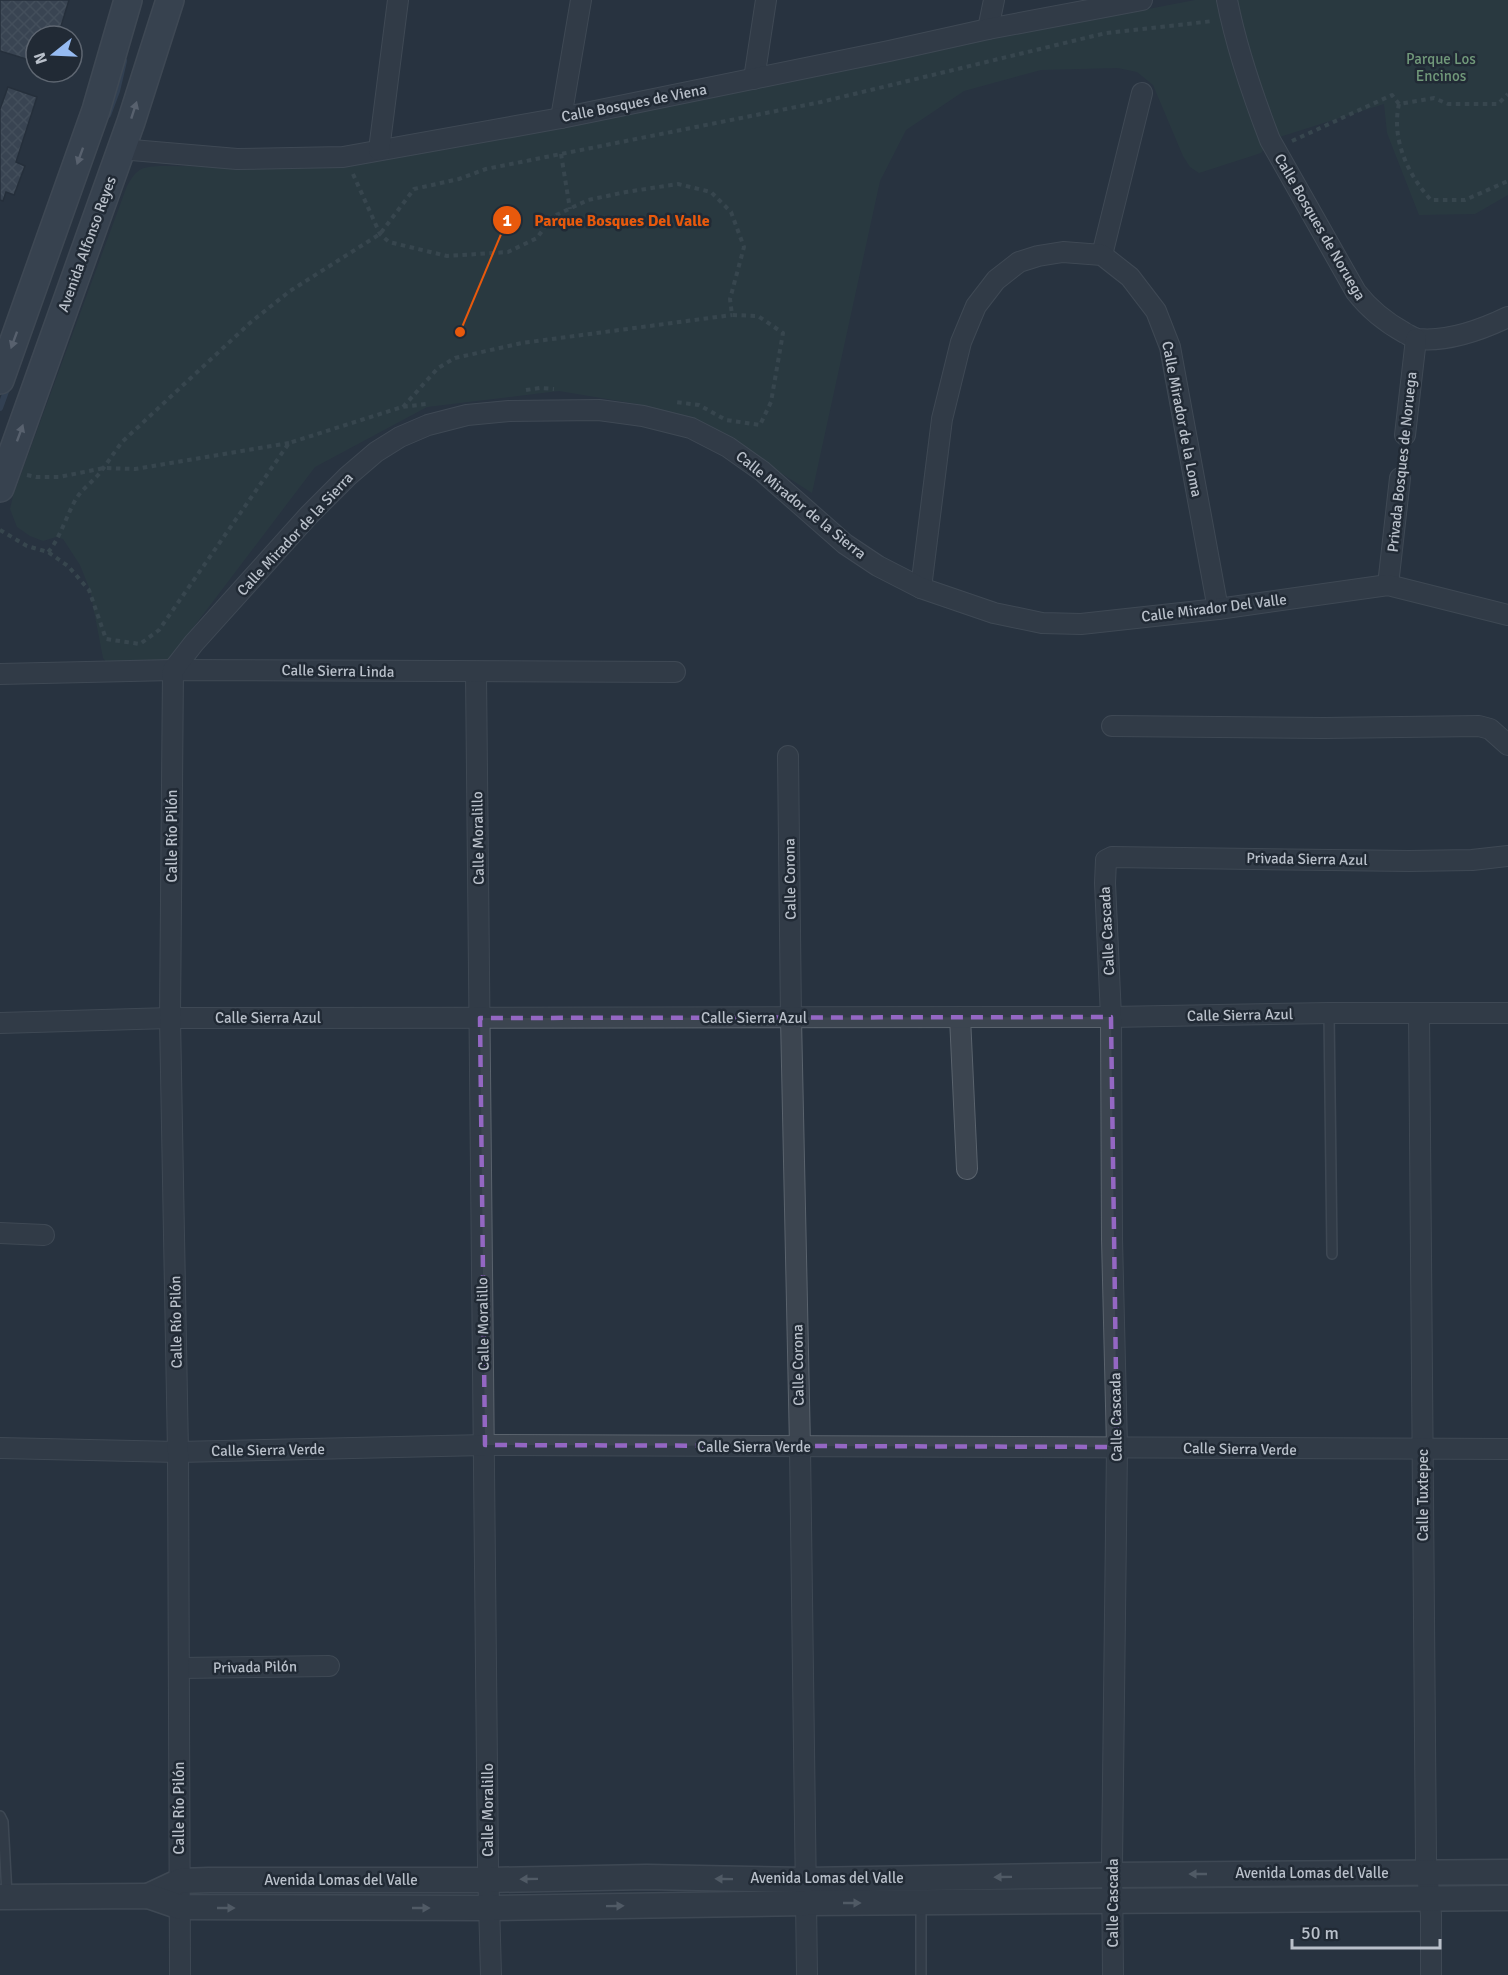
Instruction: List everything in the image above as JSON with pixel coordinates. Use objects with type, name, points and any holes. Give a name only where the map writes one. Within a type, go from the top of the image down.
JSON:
[{"type":"main road","points":[[0,380],[96,110],[128,0]]},
{"type":"main road","name":"Avenida Alfonso Reyes","points":[[9,480],[170,0]]},
{"type":"street","points":[[379,150],[398,0]]},
{"type":"street","points":[[561,118],[581,0]]},
{"type":"street","points":[[754,78],[766,0]]},
{"type":"street","points":[[988,29],[994,0]]},
{"type":"street","name":"Calle Bosques de Viena","points":[[120,149],[237,159],[333,158],[561,118],[988,29],[1142,0]]},
{"type":"street","name":"Calle Bosques de Noruega","points":[[1227,0],[1234,29],[1270,140],[1356,292],[1380,318],[1416,339]]},
{"type":"street","points":[[921,588],[942,419],[961,342],[976,306],[996,280],[1019,262],[1063,252],[1102,255],[1142,93]]},
{"type":"street","name":"Calle Mirador de la Loma","points":[[1102,255],[1130,277],[1156,311],[1170,347],[1218,609]]},
{"type":"street","points":[[1416,339],[1443,338],[1477,330],[1508,317]]},
{"type":"street","name":"Privada Bosques de Noruega","points":[[1405,435],[1416,339]]},
{"type":"street","name":"Calle Mirador de la Sierra","points":[[173,670],[194,643],[309,515],[348,476],[376,452],[400,437],[428,424],[467,415],[509,411],[598,410],[643,416],[691,428],[728,447],[762,471],[845,544],[878,566],[921,588]]},
{"type":"street","name":"Privada Bosques de Noruega","points":[[1388,585],[1400,478]]},
{"type":"street","name":"Calle Mirador Del Valle","points":[[921,588],[994,613],[1042,623],[1081,624],[1218,609],[1388,585],[1508,615]]},
{"type":"street","name":"Calle Sierra Linda","points":[[0,674],[173,670],[675,672]]},
{"type":"street","name":"Calle Río Pilón","points":[[173,670],[170,1018],[178,1452],[180,1975]]},
{"type":"street","name":"Calle Moralillo","points":[[476,673],[491,1975]]},
{"type":"street","points":[[1112,726],[1324,728],[1479,726],[1490,729],[1508,745]]},
{"type":"street","name":"Calle Corona","points":[[789,756],[791,1018],[800,1447],[807,1975]]},
{"type":"street","name":"Privada Sierra Azul","points":[[1106,860],[1112,857],[1419,861],[1472,860],[1508,856]]},
{"type":"street","name":"Calle Cascada","points":[[1106,860],[1111,1017],[1112,1239],[1117,1448],[1113,1975]]},
{"type":"street","name":"Calle Sierra Azul","points":[[0,1023],[170,1018],[1111,1017],[1329,1013],[1508,1013]]},
{"type":"street","name":"Calle Tuxtepec","points":[[1419,1014],[1427,1873],[1430,1898],[1431,1975]]},
{"type":"street","points":[[960,1017],[967,1169]]},
{"type":"street","points":[[0,1233],[44,1234]]},
{"type":"street","name":"Calle Sierra Verde","points":[[0,1448],[178,1452],[485,1445],[1508,1449]]},
{"type":"street","name":"Privada Pilón","points":[[180,1668],[329,1665]]},
{"type":"street","name":"Avenida Lomas del Valle","points":[[4,1898],[148,1896],[180,1908],[491,1908],[1113,1875],[1508,1872]]},
{"type":"street","name":"Avenida Lomas del Valle","points":[[148,1896],[180,1881],[646,1878],[921,1903],[1508,1898]]},
{"type":"lane","points":[[1329,1013],[1332,1254]]},
{"type":"lane","points":[[0,1816],[3,1822],[4,1898]]},
{"type":"lane","points":[[921,1903],[921,1975]]},
{"type":"path","points":[[0,530],[27,546],[48,552],[55,544],[59,531],[80,493],[104,468],[123,441],[251,322],[290,291],[380,234],[414,189],[459,179],[486,169],[821,102],[1106,33],[1216,21]]},
{"type":"path","points":[[1399,104],[1434,98],[1448,104],[1498,104],[1508,94]]},
{"type":"path","points":[[1290,142],[1392,95],[1399,104]]},
{"type":"path","points":[[1399,104],[1395,120],[1401,152],[1420,187],[1431,200],[1465,200],[1508,181]]},
{"type":"path","points":[[561,154],[570,208]]},
{"type":"path","points":[[352,173],[380,234],[389,242],[447,256],[507,252],[537,238]]},
{"type":"path","points":[[402,407],[438,369],[455,358],[522,343],[732,315]]},
{"type":"path","points":[[9,480],[59,477],[104,468],[135,469],[289,443]]},
{"type":"highlighted area","points":[[1111,1017],[1117,1447],[485,1445],[480,1018]]},
{"type":"green space","points":[[1195,0],[1218,0],[1266,147],[1261,153],[1199,173],[1190,167],[1183,156],[1153,85],[1137,72],[1118,68],[1041,70],[964,91],[906,130],[880,181],[812,493],[719,433],[637,404],[559,391],[427,407],[315,467],[164,666],[115,673],[103,658],[90,590],[80,565],[63,539],[56,537],[43,541],[17,527],[10,509],[13,496],[127,186],[137,172],[143,168],[160,166],[326,167]]},
{"type":"green space","name":"Parque Los Encinos","points":[[1227,0],[1508,0],[1508,195],[1475,214],[1419,215],[1387,133],[1384,104],[1270,140]]},
{"type":"building","points":[[0,0],[69,0],[62,24],[24,24],[24,58],[0,51]]},
{"type":"building","points":[[8,87],[37,97],[16,162],[25,166],[14,195],[6,192],[3,201],[0,200],[0,109]]},
{"type":"waterway","points":[[108,115],[117,91],[124,61]]},
{"type":"waterway","points":[[0,408],[8,386]]},
{"type":"place","name":"Parque Bosques Del Valle","points":[[460,332]]}]
